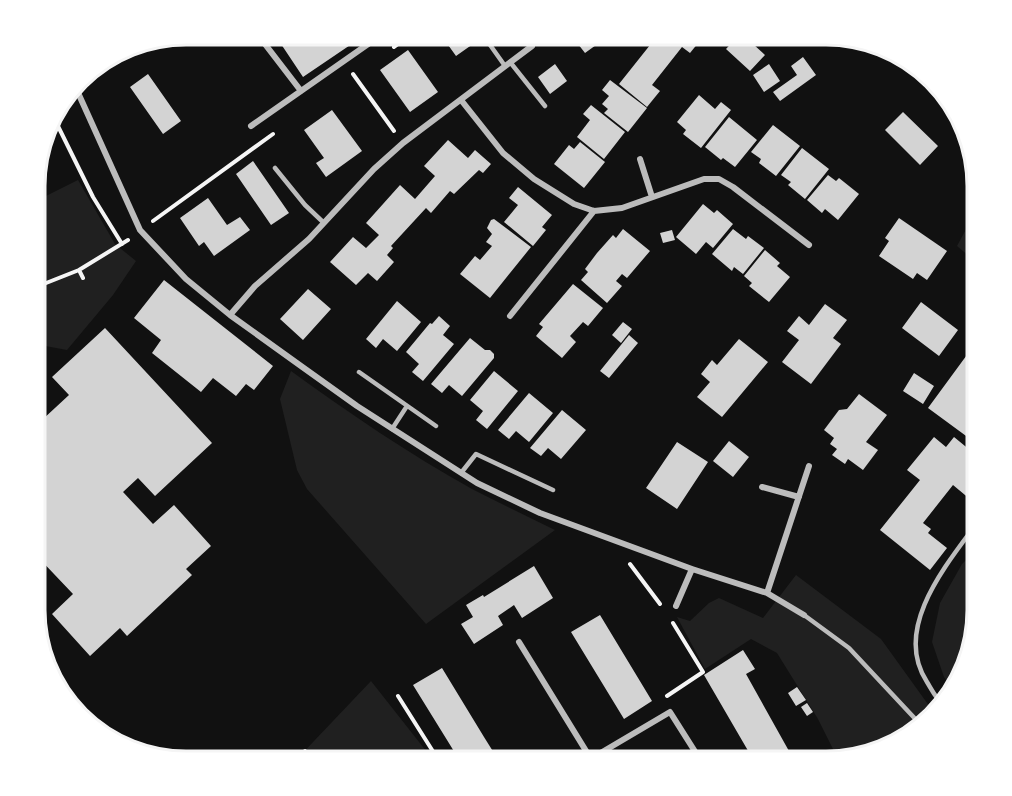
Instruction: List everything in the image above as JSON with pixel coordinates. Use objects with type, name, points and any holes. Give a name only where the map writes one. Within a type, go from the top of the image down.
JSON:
[{"type":"street","points":[[266,45],[301,91]]},
{"type":"street","points":[[251,126],[367,45]]},
{"type":"street","points":[[230,315],[255,286],[309,239],[374,169],[403,143],[532,46]]},
{"type":"street","points":[[79,94],[140,230],[186,279],[230,315],[357,406],[477,483],[540,513],[692,569],[767,593],[804,615]]},
{"type":"street","points":[[461,100],[503,153],[534,179],[574,204],[594,211],[622,208],[704,178],[719,179],[734,187],[809,245]]},
{"type":"street","points":[[640,159],[652,197]]},
{"type":"street","points":[[510,316],[594,211]]},
{"type":"street","points":[[767,593],[809,466]]},
{"type":"street","points":[[762,487],[799,497]]},
{"type":"street","points":[[676,606],[692,569]]},
{"type":"street","points":[[519,642],[584,751]]},
{"type":"street","points":[[604,751],[670,712],[695,751]]},
{"type":"lane","points":[[492,45],[545,106]]},
{"type":"lane","points":[[275,168],[305,205],[324,223]]},
{"type":"lane","points":[[359,372],[436,426]]},
{"type":"lane","points":[[392,429],[407,406]]},
{"type":"lane","points":[[461,473],[476,454],[553,490]]},
{"type":"lane","points":[[937,697],[919,670],[915,640],[923,605],[941,570],[967,536]]},
{"type":"lane","points":[[804,615],[849,648],[915,719]]},
{"type":"path","points":[[344,61],[403,143]]},
{"type":"path","points":[[58,127],[93,197],[123,244]]},
{"type":"path","points":[[45,283],[79,270],[123,244],[140,230]]},
{"type":"path","points":[[79,270],[83,278]]},
{"type":"path","points":[[632,547],[628,563],[671,619],[703,672],[661,699],[670,712]]},
{"type":"path","points":[[671,619],[676,606]]},
{"type":"path","points":[[398,696],[433,751]]},
{"type":"shaded area","points":[[78,180],[115,244],[136,261],[113,295],[67,350],[45,346],[45,196]]},
{"type":"shaded area","points":[[967,228],[967,254],[957,246]]},
{"type":"shaded area","points":[[291,371],[357,418],[425,462],[472,489],[555,530],[426,624],[307,489],[297,470],[280,399]]},
{"type":"shaded area","points":[[967,559],[967,619],[960,655],[947,681],[932,642],[940,603]]},
{"type":"shaded area","points":[[796,575],[881,639],[929,706],[912,722],[880,740],[862,746],[834,751],[818,719],[777,653],[751,639],[705,669],[677,617],[690,621],[709,603],[719,598],[763,618]]},
{"type":"shaded area","points":[[371,681],[426,751],[304,751]]},
{"type":"building","points":[[282,45],[350,45],[303,77]]},
{"type":"building","points":[[448,45],[472,45],[456,56]]},
{"type":"building","points":[[579,45],[596,45],[585,53]]},
{"type":"building","points":[[650,45],[696,45],[690,53],[682,47],[652,85],[660,91],[647,107],[619,84]]},
{"type":"building","points":[[730,45],[754,45],[765,55],[750,71],[726,49]]},
{"type":"building","points":[[408,50],[438,92],[410,112],[380,70]]},
{"type":"building","points":[[803,57],[816,75],[780,101],[773,92],[797,75],[791,66]]},
{"type":"building","points":[[555,64],[567,81],[550,94],[538,77]]},
{"type":"building","points":[[769,64],[780,81],[764,92],[753,75]]},
{"type":"building","points":[[148,74],[181,121],[163,134],[130,87]]},
{"type":"building","points":[[610,80],[647,108],[628,132],[604,113],[608,109],[602,104],[609,96],[602,90]]},
{"type":"building","points":[[699,95],[715,109],[721,102],[731,110],[701,148],[683,134],[686,130],[677,122]]},
{"type":"building","points":[[591,105],[625,132],[604,159],[577,137],[590,120],[583,114]]},
{"type":"building","points":[[332,110],[362,151],[326,177],[316,163],[324,158],[304,130]]},
{"type":"building","points":[[903,112],[938,146],[920,165],[885,130]]},
{"type":"building","points":[[729,117],[757,140],[735,167],[723,158],[721,160],[705,147]]},
{"type":"building","points":[[773,125],[800,146],[776,176],[759,163],[761,159],[751,152]]},
{"type":"building","points":[[448,140],[468,158],[475,150],[491,164],[483,173],[479,170],[454,194],[450,191],[431,213],[426,208],[391,246],[393,248],[387,255],[394,262],[377,281],[368,273],[356,285],[330,262],[353,237],[366,248],[379,235],[366,223],[400,185],[415,199],[435,176],[424,166]]},
{"type":"building","points":[[580,142],[605,162],[584,188],[554,164],[569,145],[574,149]]},
{"type":"building","points":[[802,148],[829,169],[805,199],[788,185],[791,182],[781,175]]},
{"type":"building","points":[[253,161],[289,213],[271,225],[236,174]]},
{"type":"building","points":[[828,175],[836,181],[839,178],[859,194],[838,220],[825,209],[822,213],[807,200]]},
{"type":"building","points":[[518,187],[552,215],[542,227],[546,230],[533,246],[504,222],[518,205],[509,198]]},
{"type":"building","points":[[208,198],[227,225],[240,217],[250,230],[214,256],[204,242],[199,246],[180,218]]},
{"type":"building","points":[[703,204],[714,213],[717,210],[733,224],[713,248],[706,242],[696,254],[676,237]]},
{"type":"building","points":[[899,218],[947,251],[927,280],[917,273],[913,279],[879,256],[889,241],[885,238]]},
{"type":"building","points":[[494,219],[531,247],[490,298],[460,274],[475,256],[480,260],[492,246],[486,242],[492,234],[487,228]]},
{"type":"building","points":[[623,229],[650,251],[627,278],[622,274],[616,281],[622,286],[607,303],[581,280],[588,272],[585,269],[597,253],[613,235],[616,238]]},
{"type":"building","points":[[733,229],[746,239],[748,236],[764,248],[743,274],[734,267],[732,271],[712,254]]},
{"type":"building","points":[[672,230],[675,240],[663,243],[660,233]]},
{"type":"building","points":[[765,250],[780,263],[777,266],[790,277],[769,302],[749,286],[752,283],[744,276]]},
{"type":"building","points":[[164,280],[273,366],[254,390],[246,384],[236,396],[213,378],[201,392],[152,353],[161,340],[134,318]]},
{"type":"building","points":[[573,284],[603,308],[588,326],[583,322],[570,336],[576,342],[562,358],[536,336],[543,327],[539,324]]},
{"type":"building","points":[[308,289],[331,309],[303,340],[280,319]]},
{"type":"building","points":[[397,301],[421,322],[397,351],[383,339],[376,348],[366,339]]},
{"type":"building","points":[[921,302],[958,330],[939,356],[902,328]]},
{"type":"building","points":[[825,304],[847,320],[833,338],[841,344],[811,384],[782,362],[799,340],[787,331],[799,316],[809,325]]},
{"type":"building","points":[[439,316],[450,326],[443,335],[454,344],[423,381],[412,372],[419,364],[406,352],[430,323],[432,324]]},
{"type":"building","points":[[623,322],[632,329],[621,343],[612,335]]},
{"type":"building","points":[[105,328],[212,443],[155,496],[138,478],[123,492],[153,524],[174,505],[211,546],[186,569],[192,575],[127,636],[120,628],[90,656],[52,614],[73,594],[45,565],[45,417],[69,395],[52,377]]},
{"type":"building","points":[[629,335],[638,343],[609,378],[600,371]]},
{"type":"building","points":[[470,338],[485,350],[490,350],[494,358],[462,396],[449,385],[442,393],[431,384]]},
{"type":"building","points":[[739,339],[768,362],[722,417],[697,397],[710,382],[701,374],[712,360],[717,365]]},
{"type":"building","points":[[967,355],[967,437],[928,408]]},
{"type":"building","points":[[494,371],[518,391],[487,429],[476,420],[483,411],[470,400]]},
{"type":"building","points":[[914,373],[934,386],[923,404],[903,391]]},
{"type":"building","points":[[529,393],[553,413],[529,442],[516,431],[509,439],[498,430]]},
{"type":"building","points":[[859,394],[887,415],[866,442],[878,450],[863,470],[848,459],[845,464],[832,455],[837,449],[830,444],[834,438],[824,430],[839,410],[847,409]]},
{"type":"building","points":[[562,410],[586,430],[561,459],[548,448],[541,456],[530,448]]},
{"type":"building","points":[[934,437],[946,447],[954,437],[967,448],[967,497],[953,485],[923,523],[931,529],[928,533],[947,548],[930,570],[880,530],[920,480],[907,470]]},
{"type":"building","points":[[729,441],[749,457],[733,477],[713,461]]},
{"type":"building","points":[[677,442],[708,462],[677,509],[646,488]]},
{"type":"building","points":[[534,566],[553,598],[522,618],[514,605],[498,616],[503,625],[474,644],[461,624],[473,617],[466,605],[483,595],[484,597]]},
{"type":"building","points":[[600,615],[652,701],[624,719],[571,632]]},
{"type":"building","points":[[743,650],[755,669],[746,674],[789,751],[748,751],[704,675]]},
{"type":"building","points":[[442,668],[493,751],[454,751],[413,685]]},
{"type":"building","points":[[797,687],[806,700],[796,706],[788,693]]},
{"type":"building","points":[[807,703],[813,712],[807,716],[801,707]]}]
